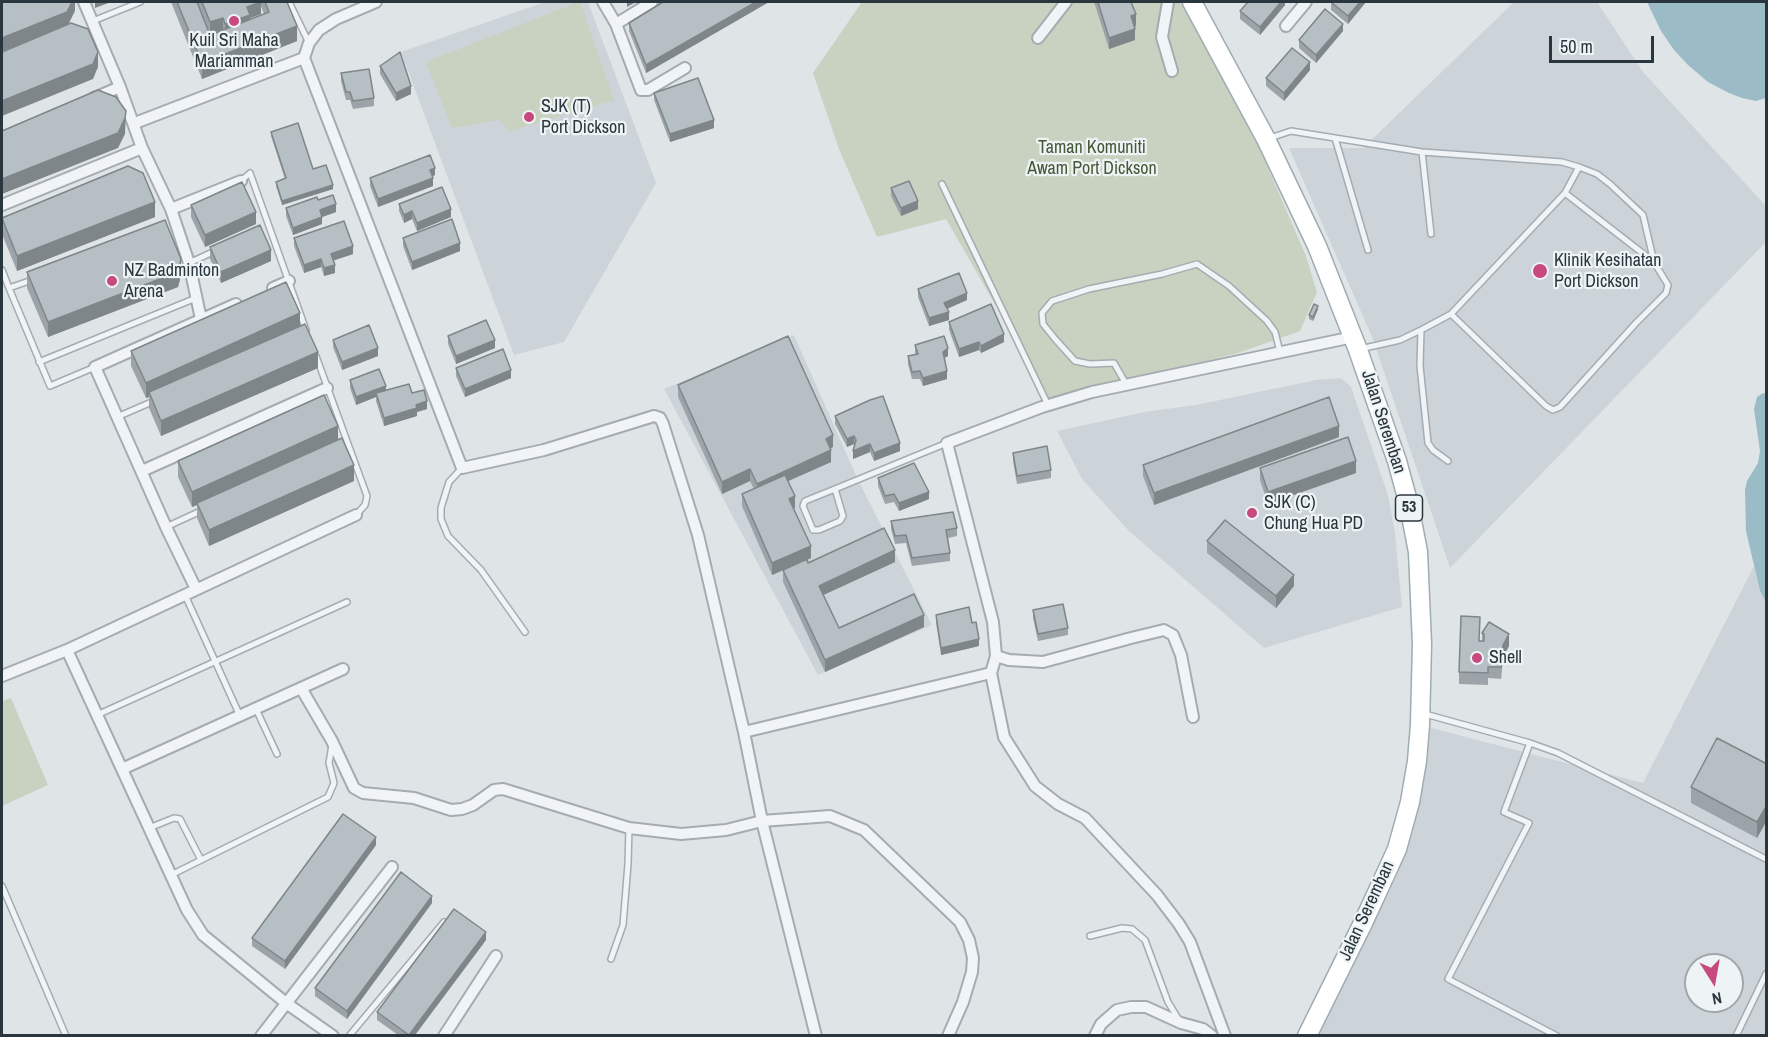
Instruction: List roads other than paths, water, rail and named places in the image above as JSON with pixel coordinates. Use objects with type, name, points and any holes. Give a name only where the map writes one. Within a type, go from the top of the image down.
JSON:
[{"type":"main road","name":"Jalan Seremban","points":[[1192,2],[1266,139],[1317,246],[1356,343],[1397,461],[1418,552],[1422,633],[1420,713],[1417,761],[1410,802],[1396,849],[1363,923],[1307,1035]]},
{"type":"street","points":[[84,2],[135,123],[146,171],[171,209],[189,263],[201,319]]},
{"type":"street","points":[[376,2],[336,19],[319,30],[309,43],[304,58],[462,468],[544,450],[654,416],[660,418],[698,535],[744,732],[762,821],[816,1035]]},
{"type":"street","points":[[603,2],[616,24],[641,90],[648,90],[685,68]]},
{"type":"street","points":[[616,24],[652,2]]},
{"type":"street","points":[[1038,39],[1066,2]]},
{"type":"street","points":[[1168,2],[1162,37],[1172,71]]},
{"type":"street","points":[[1286,26],[1306,2]]},
{"type":"street","points":[[135,123],[304,58]]},
{"type":"street","points":[[88,100],[120,87]]},
{"type":"street","points":[[2,205],[142,148]]},
{"type":"street","points":[[171,209],[242,181]]},
{"type":"street","points":[[196,589],[95,367],[289,281]]},
{"type":"street","points":[[1225,1035],[1190,942],[1179,924],[1157,896],[1085,818],[1058,804],[1035,786],[1004,737],[992,673],[996,656],[990,610],[947,443],[1048,405],[1126,384],[1280,352],[1356,343]]},
{"type":"street","points":[[142,471],[327,388]]},
{"type":"street","points":[[2,676],[67,650],[356,515]]},
{"type":"street","points":[[996,656],[1009,660],[1043,662],[1164,630],[1173,635],[1181,655],[1193,717]]},
{"type":"street","points":[[67,650],[187,910],[203,935],[286,1003],[333,1035]]},
{"type":"street","points":[[122,769],[343,669]]},
{"type":"street","points":[[744,732],[992,673]]},
{"type":"street","points":[[301,688],[332,741],[354,789],[363,793],[414,798],[451,810],[462,810],[474,805],[494,790],[503,789],[629,828],[681,834],[726,830],[762,821],[830,816],[864,830],[960,922],[969,940],[973,958],[972,972],[963,1002],[948,1035]]},
{"type":"street","points":[[261,1035],[392,867]]},
{"type":"street","points":[[444,1035],[496,956]]},
{"type":"street","points":[[1095,1035],[1101,1024],[1118,1010],[1131,1007],[1146,1007],[1181,1023],[1203,1029],[1212,1035]]},
{"type":"lane","points":[[93,21],[140,2]]},
{"type":"lane","points":[[289,2],[309,43]]},
{"type":"lane","points":[[1266,139],[1290,131],[1422,152],[1562,162],[1579,167],[1597,174],[1643,215],[1654,262]]},
{"type":"lane","points":[[1335,138],[1368,250]]},
{"type":"lane","points":[[1422,152],[1431,234]]},
{"type":"lane","points":[[1356,343],[1400,340],[1451,314],[1565,193],[1579,167]]},
{"type":"lane","points":[[242,181],[250,173],[308,334]]},
{"type":"lane","points":[[942,184],[1048,405]]},
{"type":"lane","points":[[1451,314],[1546,406],[1553,410],[1560,407],[1667,290],[1667,282],[1654,262],[1565,193]]},
{"type":"lane","points":[[258,230],[268,225]]},
{"type":"lane","points":[[167,233],[178,229]]},
{"type":"lane","points":[[189,263],[219,249]]},
{"type":"lane","points":[[1126,384],[1114,363],[1090,364],[1075,361],[1056,340],[1043,324],[1042,313],[1052,301],[1089,289],[1162,274],[1197,264],[1228,286],[1267,321],[1275,332],[1280,352]]},
{"type":"lane","points":[[2,270],[50,386],[95,367]]},
{"type":"lane","points":[[9,288],[43,276]]},
{"type":"lane","points":[[39,362],[197,298]]},
{"type":"lane","points":[[1421,330],[1420,366],[1428,443],[1433,450],[1448,461]]},
{"type":"lane","points":[[312,345],[367,496],[365,505],[356,515]]},
{"type":"lane","points":[[117,417],[160,399]]},
{"type":"lane","points":[[337,448],[348,443]]},
{"type":"lane","points":[[835,489],[843,516],[840,521],[819,530],[813,530],[803,506],[805,501],[947,443]]},
{"type":"lane","points":[[462,468],[449,482],[441,508],[441,519],[448,536],[481,570],[525,632]]},
{"type":"lane","points":[[166,527],[209,508]]},
{"type":"lane","points":[[185,595],[240,716]]},
{"type":"lane","points":[[97,715],[347,602]]},
{"type":"lane","points":[[256,709],[277,754]]},
{"type":"lane","points":[[1420,713],[1530,743],[1558,753],[1767,859]]},
{"type":"lane","points":[[171,875],[328,797],[334,783],[329,763],[332,741]]},
{"type":"lane","points":[[1530,743],[1504,812],[1528,823],[1448,979],[1557,1035]]},
{"type":"lane","points":[[149,828],[174,818],[180,819],[201,860]]},
{"type":"lane","points":[[611,959],[624,925],[629,828]]},
{"type":"lane","points":[[2,886],[66,1035]]},
{"type":"lane","points":[[349,1035],[449,917]]},
{"type":"lane","points":[[1090,936],[1122,928],[1132,929],[1145,940],[1168,1002],[1181,1023]]},
{"type":"lane","points":[[1736,1035],[1767,974]]},
{"type":"water","points":[[1647,2],[1766,2],[1766,98],[1756,101],[1742,98],[1708,82],[1674,50],[1661,31]]},
{"type":"water","points":[[1763,393],[1766,394],[1766,602],[1760,591],[1746,531],[1745,490],[1747,481],[1758,463],[1760,451],[1754,409],[1757,397]]},
{"type":"place","name":"Kuil Sri Maha Mariamman","points":[[234,21]]},
{"type":"place","name":"SJK (T) Port Dickson","points":[[529,117]]},
{"type":"place","name":"Klinik Kesihatan Port Dickson","points":[[1540,271]]},
{"type":"place","name":"NZ Badminton Arena","points":[[112,281]]},
{"type":"place","name":"SJK (C) Chung Hua PD","points":[[1252,513]]},
{"type":"place","name":"Shell","points":[[1477,658]]},
{"type":"park label","name":"Taman Komuniti Awam Port Dickson","points":[[1092,158]]}]
